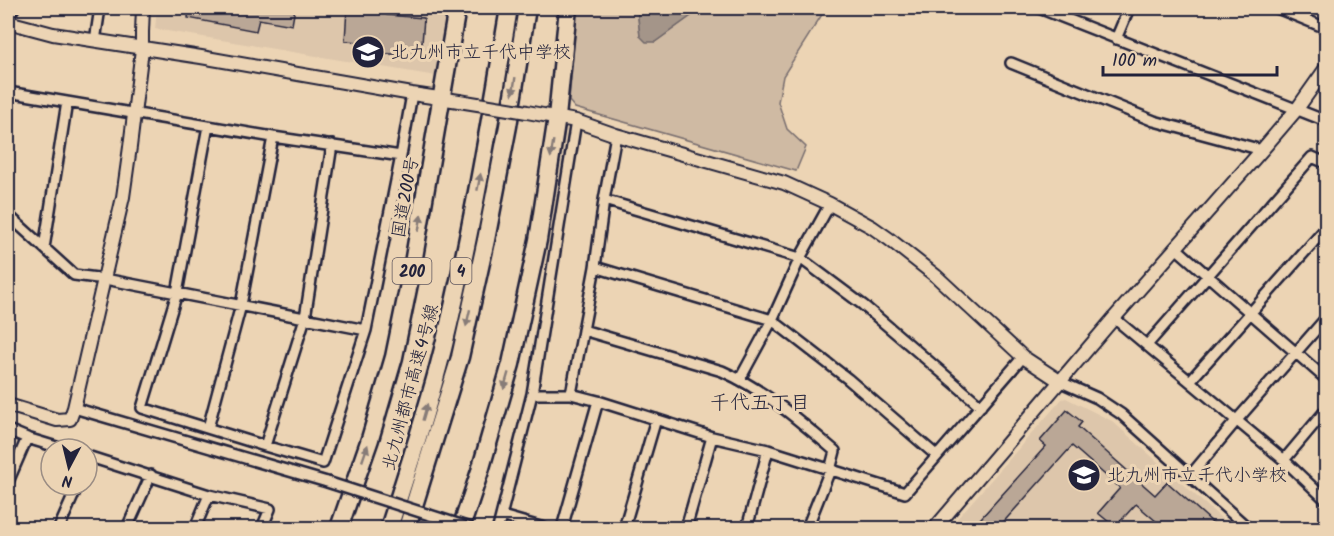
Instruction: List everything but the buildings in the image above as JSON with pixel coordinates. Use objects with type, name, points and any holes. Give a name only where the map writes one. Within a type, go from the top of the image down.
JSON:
[{"type":"highway","name":"国道200号","points":[[339,528],[370,439],[394,357],[412,268],[457,8]]},
{"type":"highway","name":"北九州都市高速4号線","points":[[389,528],[411,463],[443,351],[473,215],[509,8]]},
{"type":"highway","name":"北九州都市高速4号線","points":[[407,528],[460,357],[506,138],[526,8]]},
{"type":"highway","points":[[461,528],[511,364],[538,240],[557,117],[568,8]]},
{"type":"street","points":[[8,16],[14,8]]},
{"type":"street","points":[[95,41],[100,8]]},
{"type":"street","points":[[8,405],[57,420],[70,419],[74,408],[123,197],[142,49],[143,8]]},
{"type":"street","points":[[1039,8],[1326,121]]},
{"type":"street","points":[[1116,39],[1129,8]]},
{"type":"street","points":[[1277,8],[1326,28]]},
{"type":"street","points":[[8,22],[53,34],[557,117],[784,183],[872,227],[936,276],[1023,357],[1061,382],[1097,398],[1121,414],[1248,528]]},
{"type":"street","points":[[1011,63],[1154,121],[1262,150]]},
{"type":"street","points":[[935,528],[1114,318],[1297,109],[1326,68]]},
{"type":"street","points":[[208,126],[177,293],[142,408],[323,463],[366,330],[412,94]]},
{"type":"street","points":[[8,95],[67,102],[401,156]]},
{"type":"street","points":[[44,248],[67,102]]},
{"type":"street","points":[[498,528],[532,394],[576,121]]},
{"type":"street","points":[[571,394],[595,267],[616,135]]},
{"type":"street","points":[[208,428],[241,305],[273,137]]},
{"type":"street","points":[[265,446],[305,318],[332,145]]},
{"type":"street","points":[[1147,345],[1312,157],[1326,163]]},
{"type":"street","points":[[604,200],[800,258],[863,305],[981,406]]},
{"type":"street","points":[[740,379],[772,320],[800,258],[830,204]]},
{"type":"street","points":[[8,215],[74,275],[105,279],[366,330]]},
{"type":"street","points":[[1190,381],[1326,228]]},
{"type":"street","points":[[1176,248],[1326,379]]},
{"type":"street","points":[[595,267],[772,320],[848,379],[937,456]]},
{"type":"street","points":[[1114,318],[1284,460],[1326,499]]},
{"type":"street","points":[[1190,476],[1326,318]]},
{"type":"street","points":[[583,330],[722,371],[740,379],[792,414],[835,452],[807,528]]},
{"type":"street","points":[[532,394],[571,394],[598,401],[712,437],[768,450],[904,492],[1023,357]]},
{"type":"street","points":[[562,528],[598,401]]},
{"type":"street","points":[[74,408],[327,482],[470,528]]},
{"type":"street","points":[[1284,460],[1326,410]]},
{"type":"street","points":[[624,528],[656,419]]},
{"type":"street","points":[[8,430],[39,442]]},
{"type":"street","points":[[686,528],[712,437]]},
{"type":"street","points":[[8,482],[27,438]]},
{"type":"street","points":[[747,528],[768,450]]},
{"type":"street","points":[[99,463],[151,475],[210,495],[270,509],[262,528]]},
{"type":"street","points":[[127,528],[151,475]]},
{"type":"street","points":[[195,528],[210,495]]},
{"type":"street","points":[[59,528],[73,497]]},
{"type":"street","points":[[502,516],[544,528]]},
{"type":"shaded area","name":"北九州市立千代中学校","points":[[157,8],[448,8],[436,76],[155,29]]},
{"type":"shaded area","points":[[577,8],[637,8],[640,36],[655,42],[702,8],[824,8],[783,76],[778,102],[787,129],[806,147],[796,171],[575,108],[569,101]]},
{"type":"shaded area","points":[[637,8],[702,8],[655,42],[646,42],[640,36]]},
{"type":"shaded area","name":"北九州市立千代小学校","points":[[1066,398],[1112,421],[1232,528],[949,528],[1062,399]]},
{"type":"place","name":"北九州市立千代中学校","points":[[368,52]]},
{"type":"place","name":"北九州市立千代小学校","points":[[1084,475]]},
{"type":"district","name":"千代五丁目","points":[[760,402]]}]
